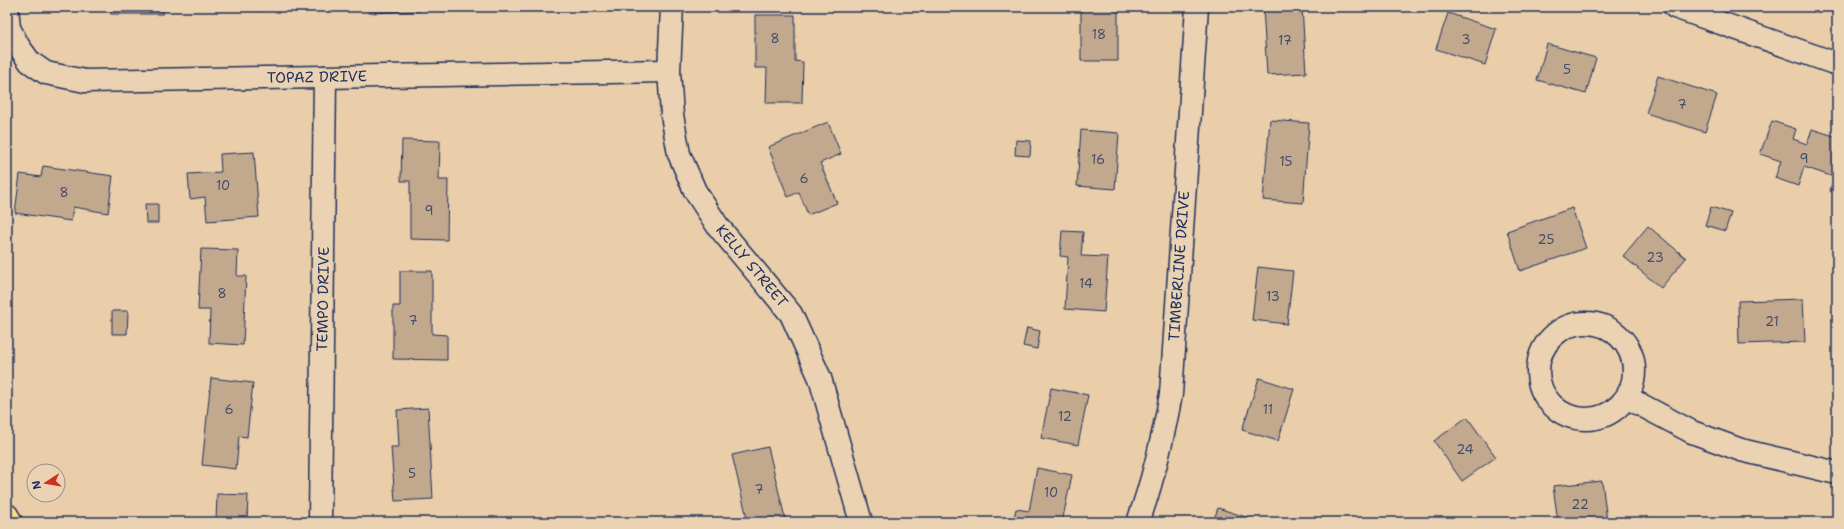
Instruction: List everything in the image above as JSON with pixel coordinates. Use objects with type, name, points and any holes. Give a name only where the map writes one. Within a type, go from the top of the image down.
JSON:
[{"type":"highway","points":[[7,515],[11,522]]},
{"type":"street","name":"TOPAZ DRIVE","points":[[7,7],[9,28],[19,47],[30,62],[46,73],[85,81],[669,71]]},
{"type":"street","name":"KELLY STREET","points":[[672,7],[669,71],[672,114],[682,160],[695,192],[717,225],[791,314],[820,378],[860,522]]},
{"type":"street","name":"TIMBERLINE DRIVE","points":[[1138,522],[1148,496],[1165,429],[1170,394],[1197,7]]},
{"type":"street","points":[[1674,7],[1837,64]]},
{"type":"street","name":"TEMPO DRIVE","points":[[320,522],[325,77]]},
{"type":"street","points":[[1582,323],[1598,324],[1612,330],[1624,341],[1632,355],[1635,371],[1628,398],[1612,413],[1597,419],[1580,420],[1565,415],[1552,405],[1542,392],[1538,377],[1539,362],[1544,347],[1554,335],[1567,327],[1582,323]]},
{"type":"street","points":[[1628,398],[1692,432],[1740,450],[1837,473]]},
{"type":"building","points":[[111,7],[163,7],[163,14],[111,14]]},
{"type":"building","points":[[253,7],[282,7],[282,10],[253,11]]},
{"type":"building","points":[[369,7],[420,7],[420,11],[369,13]]},
{"type":"building","points":[[1081,7],[1118,8],[1118,61],[1081,61]]},
{"type":"building","points":[[1263,7],[1302,7],[1306,73],[1267,75]]},
{"type":"building","points":[[1448,13],[1496,29],[1485,65],[1436,49]]},
{"type":"building","points":[[755,15],[795,15],[795,61],[803,62],[802,103],[766,103],[767,68],[755,68]]},
{"type":"building","points":[[1547,44],[1596,58],[1586,94],[1537,80]]},
{"type":"building","points":[[1658,76],[1717,95],[1705,132],[1646,113]]},
{"type":"building","points":[[1270,120],[1309,123],[1303,203],[1263,200]]},
{"type":"building","points":[[1772,121],[1796,129],[1793,139],[1807,144],[1812,129],[1837,137],[1837,194],[1830,191],[1834,177],[1804,167],[1798,186],[1775,178],[1781,161],[1760,154]]},
{"type":"building","points":[[828,122],[841,154],[820,163],[837,203],[808,215],[799,192],[788,197],[768,147]]},
{"type":"building","points":[[1081,130],[1119,133],[1115,189],[1077,186]]},
{"type":"building","points":[[402,140],[440,141],[439,180],[448,180],[447,240],[410,239],[410,181],[401,181]]},
{"type":"building","points":[[1016,140],[1031,141],[1030,156],[1015,155]]},
{"type":"building","points":[[254,152],[259,217],[207,221],[205,197],[190,199],[188,174],[221,172],[220,154]]},
{"type":"building","points":[[43,166],[113,176],[108,213],[73,207],[71,221],[15,213],[20,174],[41,177]]},
{"type":"building","points":[[145,204],[158,204],[158,223],[146,223]]},
{"type":"building","points":[[1711,207],[1731,213],[1725,231],[1705,225]]},
{"type":"building","points":[[1572,208],[1586,248],[1520,271],[1507,231]]},
{"type":"building","points":[[1648,226],[1686,258],[1661,288],[1623,256]]},
{"type":"building","points":[[1062,231],[1083,232],[1081,256],[1108,257],[1104,312],[1065,309],[1068,257],[1060,256]]},
{"type":"building","points":[[201,249],[238,250],[237,276],[246,276],[243,345],[209,343],[210,310],[198,310]]},
{"type":"building","points":[[1258,267],[1293,271],[1287,324],[1252,320]]},
{"type":"building","points":[[400,271],[432,271],[432,334],[447,335],[447,360],[393,359],[393,306],[400,306]]},
{"type":"building","points":[[1803,299],[1805,342],[1739,344],[1738,301]]},
{"type":"building","points":[[112,311],[128,311],[127,334],[112,334]]},
{"type":"building","points":[[1027,328],[1040,331],[1037,349],[1023,346]]},
{"type":"building","points":[[211,378],[253,383],[247,437],[239,436],[236,469],[202,465]]},
{"type":"building","points":[[1259,378],[1294,389],[1278,441],[1242,430]]},
{"type":"building","points":[[1051,388],[1088,395],[1078,445],[1041,438]]},
{"type":"building","points":[[428,408],[433,499],[395,501],[391,447],[399,447],[397,410]]},
{"type":"building","points":[[1467,417],[1496,457],[1462,481],[1434,441]]},
{"type":"building","points":[[768,447],[786,522],[748,522],[732,455]]},
{"type":"building","points":[[1037,468],[1072,475],[1062,522],[1013,522],[1016,509],[1029,511]]},
{"type":"building","points":[[1602,481],[1607,521],[1558,522],[1553,486]]},
{"type":"building","points":[[217,494],[248,495],[247,522],[216,522]]},
{"type":"building","points":[[1218,508],[1252,519],[1251,522],[1213,522]]}]
